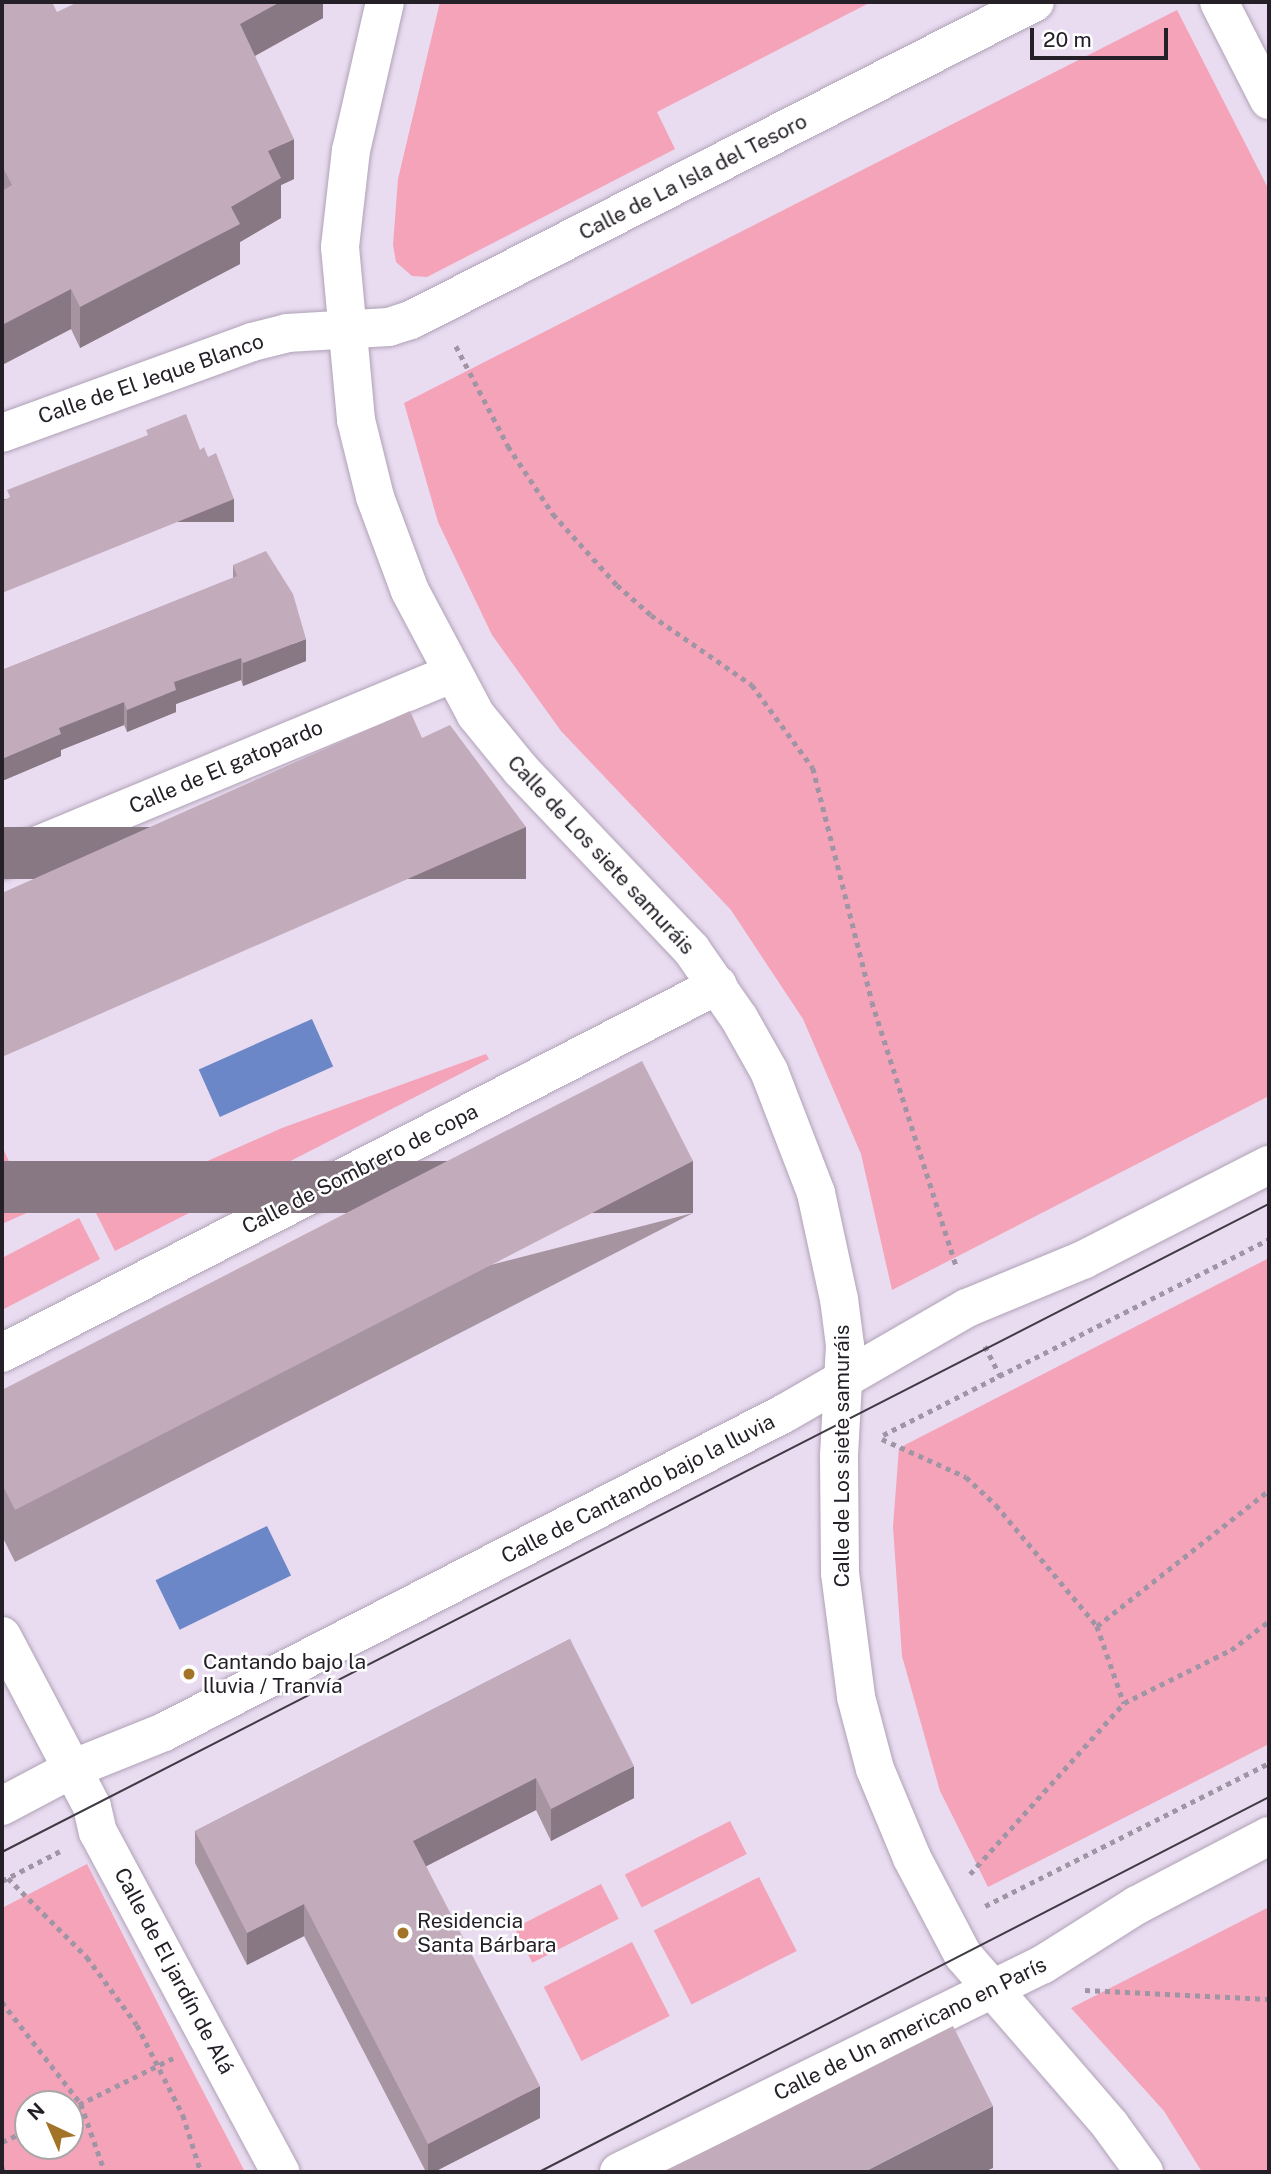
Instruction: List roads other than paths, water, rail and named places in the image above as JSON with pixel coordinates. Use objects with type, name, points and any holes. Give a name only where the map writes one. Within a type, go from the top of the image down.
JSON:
[{"type":"street","name":"Calle de Los siete samuráis","points":[[385,2],[346,186],[340,247],[345,332],[356,420],[375,497],[410,591],[450,674],[498,743],[639,889],[718,985],[769,1072],[816,1193],[839,1300],[846,1378],[839,1457],[840,1573],[856,1697],[885,1793],[942,1920],[990,1991],[1110,2125],[1144,2172]]},
{"type":"street","name":"Calle de La Isla del Tesoro","points":[[345,332],[389,327],[439,307],[1035,2]]},
{"type":"street","points":[[1219,2],[1269,100]]},
{"type":"street","name":"Calle de El Jeque Blanco","points":[[2,433],[215,352],[287,334],[345,332]]},
{"type":"street","name":"Calle de El gatopardo","points":[[2,860],[450,674]]},
{"type":"street","name":"Calle de Sombrero de copa","points":[[2,1353],[718,985]]},
{"type":"street","name":"Calle de Cantando bajo la lluvia","points":[[2,1805],[72,1769],[175,1727],[846,1378],[967,1308],[1083,1260],[1269,1165]]},
{"type":"street","name":"Calle de El jardín de Alá","points":[[2,1636],[92,1807],[98,1832],[211,2038],[280,2172]]},
{"type":"street","name":"Calle de Un americano en París","points":[[619,2172],[1059,1956],[1170,1887],[1269,1836]]},
{"type":"water","points":[[312,1019],[333,1067],[220,1117],[199,1069]]},
{"type":"water","points":[[267,1526],[291,1575],[180,1630],[156,1580]]},
{"type":"tram line","points":[[2,1852],[1269,1204]]},
{"type":"tram line","points":[[539,2172],[1269,1797]]},
{"type":"place","name":"Cantando bajo la lluvia / Tranvía","points":[[189,1674]]},
{"type":"place","name":"Residencia Santa Bárbara","points":[[403,1933]]}]
